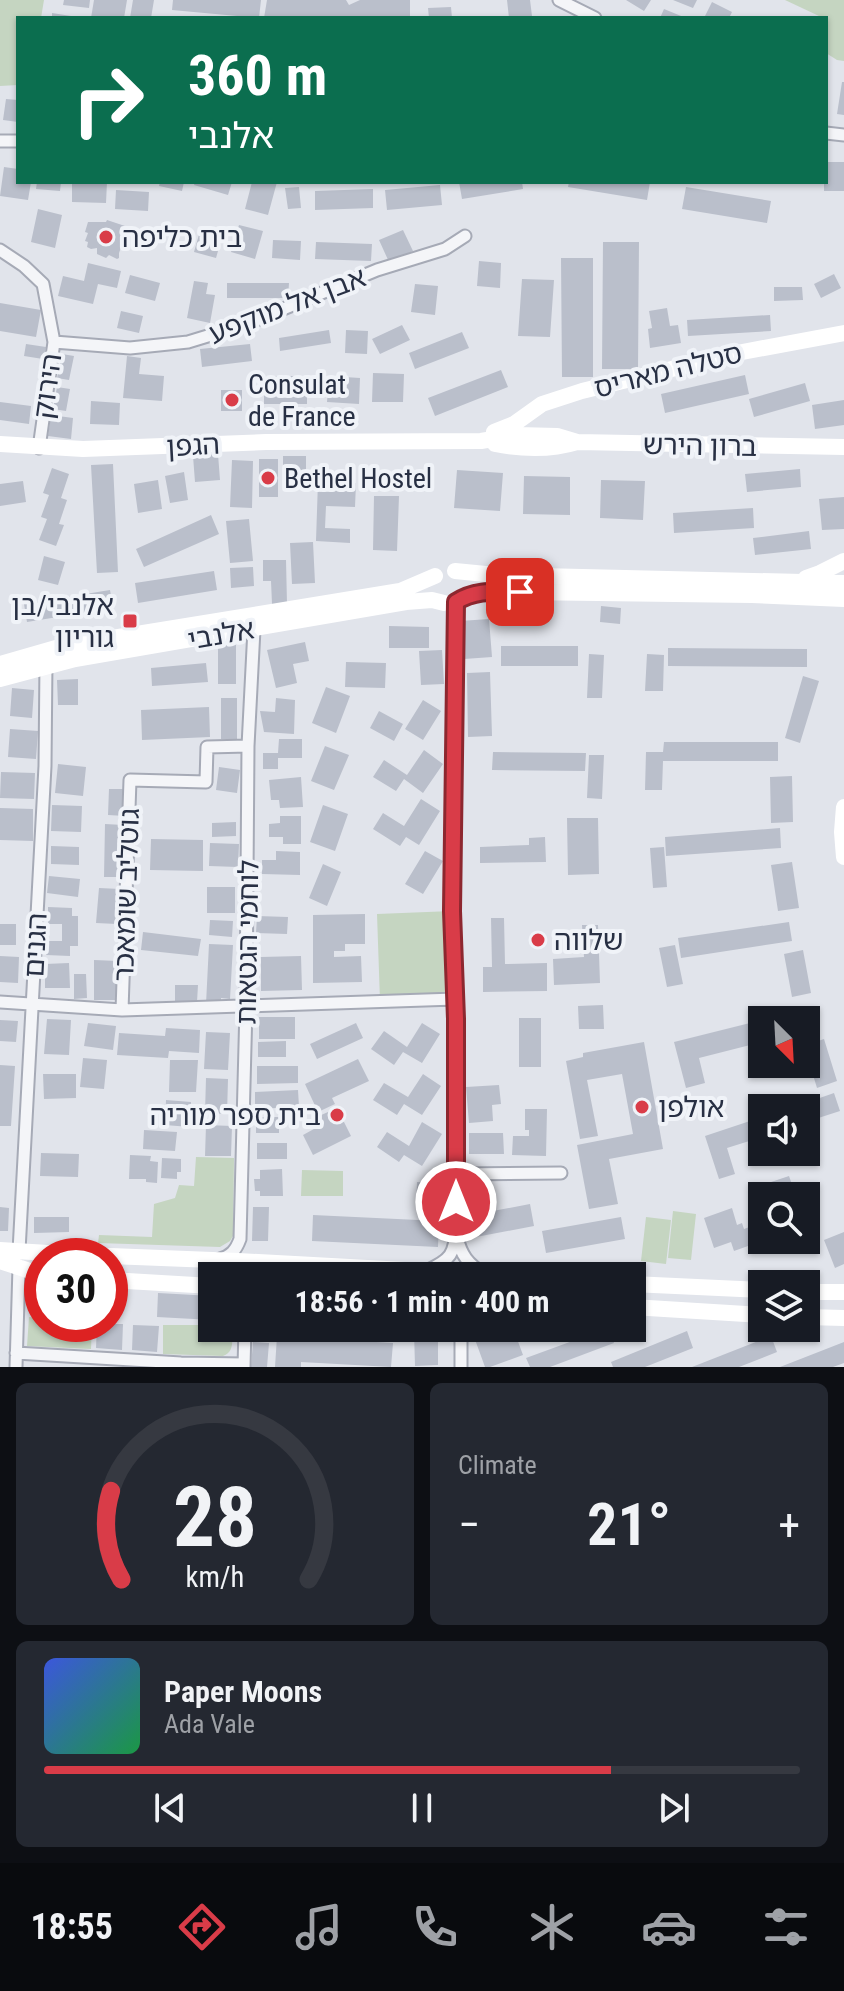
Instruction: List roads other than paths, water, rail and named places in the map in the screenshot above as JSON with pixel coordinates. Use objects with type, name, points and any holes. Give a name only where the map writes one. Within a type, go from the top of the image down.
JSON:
[{"type":"street","points":[[559,0],[591,16]]},
{"type":"street","name":"אבן אל מוקפע","points":[[54,342],[130,348],[188,342],[247,324],[377,270],[445,249],[465,236]]},
{"type":"street","name":"הירוק","points":[[0,250],[43,284],[54,342],[39,448]]},
{"type":"street","name":"סטלה מאריס","points":[[462,441],[514,424],[538,407],[582,391],[737,353],[844,333]]},
{"type":"street","points":[[538,407],[540,421],[547,431],[557,436]]},
{"type":"street","points":[[526,441],[530,420],[538,407]]},
{"type":"street","name":"ברון הירש","points":[[526,441],[557,436],[577,442]]},
{"type":"street","name":"הגפן","points":[[0,444],[83,449],[266,442],[526,441]]},
{"type":"street","name":"ברון הירש","points":[[526,441],[555,447],[577,442],[844,447]]},
{"type":"street","name":"ברון הירש","points":[[823,447],[844,459]]},
{"type":"street","points":[[796,590],[844,561]]},
{"type":"street","name":"אלנבי","points":[[0,664],[63,646],[400,591],[444,570],[796,590],[844,599]]},
{"type":"street","points":[[435,576],[432,586],[437,600],[453,601],[464,593],[465,583],[460,573],[455,571]]},
{"type":"street","name":"אלנבי","points":[[0,679],[75,659],[406,602],[453,601],[477,592],[796,590],[844,583]]},
{"type":"street","points":[[796,590],[844,613]]},
{"type":"street","points":[[442,1262],[453,1252],[457,1174],[452,911],[453,601]]},
{"type":"street","points":[[254,629],[274,611]]},
{"type":"street","name":"לוחמי הגטאות","points":[[206,1260],[232,1254],[240,1239],[248,746],[254,629]]},
{"type":"street","points":[[46,666],[49,656],[63,646]]},
{"type":"street","name":"הגנים","points":[[16,1367],[45,766],[46,666]]},
{"type":"street","name":"גוטליב שומאכר","points":[[122,1010],[130,780],[206,782],[207,747],[248,746]]},
{"type":"street","points":[[844,807],[844,857]]},
{"type":"street","points":[[0,1002],[122,1010],[455,999]]},
{"type":"street","points":[[457,1174],[561,1173]]},
{"type":"street","points":[[456,1229],[463,1256],[468,1262]]},
{"type":"street","points":[[0,1250],[24,1262]]},
{"type":"street","points":[[128,1257],[250,1262]]},
{"type":"street","points":[[0,1261],[24,1259]]},
{"type":"street","points":[[128,1281],[198,1285]]},
{"type":"street","points":[[646,1285],[748,1289]]},
{"type":"street","points":[[820,1292],[844,1292]]},
{"type":"street","points":[[646,1308],[748,1314]]},
{"type":"street","points":[[820,1317],[844,1318]]},
{"type":"street","points":[[16,1353],[244,1366],[245,1342]]},
{"type":"street","points":[[461,1342],[461,1367]]},
{"type":"place","name":"בית כליפה","points":[[106,237]]},
{"type":"place","name":"Consulat de France","points":[[232,400]]},
{"type":"place","name":"Bethel Hostel","points":[[268,478]]},
{"type":"place","name":"אלנבי/בן גוריון","points":[[130,621]]},
{"type":"place","name":"שלווה","points":[[538,940]]},
{"type":"place","name":"אולפן","points":[[642,1107]]},
{"type":"place","name":"בית ספר מוריה","points":[[337,1115]]}]
